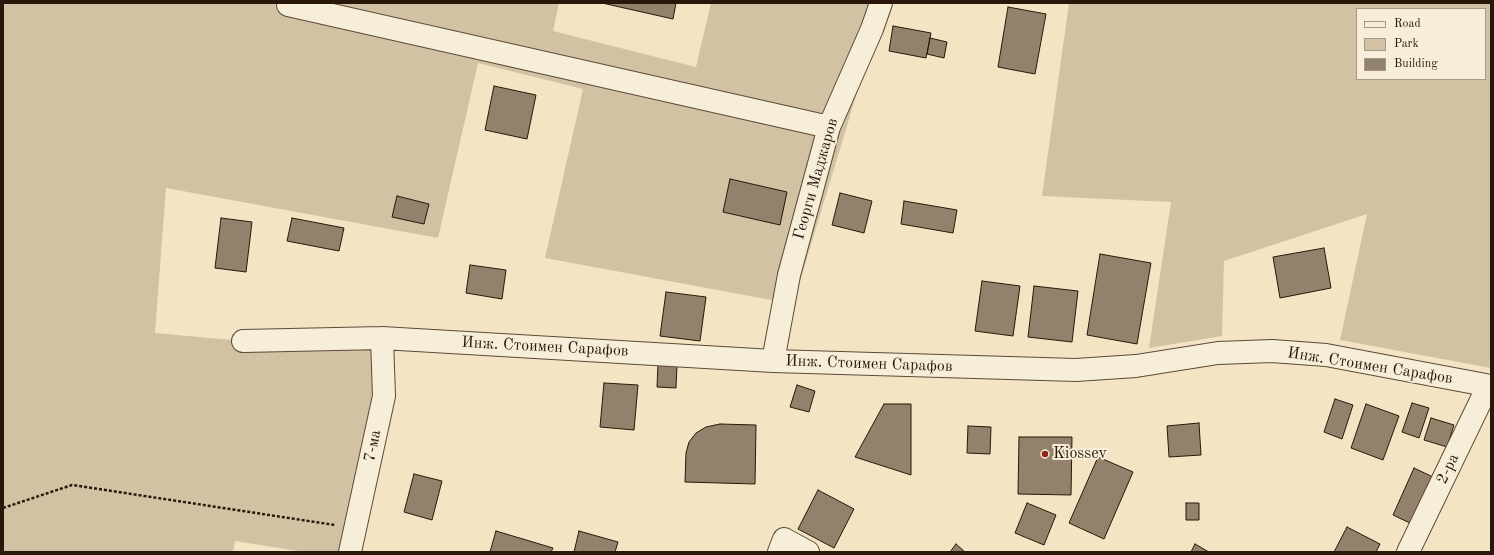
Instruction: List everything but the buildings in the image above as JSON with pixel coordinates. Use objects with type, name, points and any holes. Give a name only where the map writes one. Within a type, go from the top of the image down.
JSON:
[{"type":"street","points":[[288,3],[288,5],[295,7],[829,127]]},
{"type":"street","name":"Георги Маджаров","points":[[773,361],[789,275],[829,127],[872,29],[881,3]]},
{"type":"street","name":"Инж. Стоимен Сарафов","points":[[243,340],[382,338],[773,361],[1076,370],[1136,366],[1218,354],[1272,351],[1326,355],[1490,386]]},
{"type":"street","name":"7-ма","points":[[350,552],[384,396],[382,338]]},
{"type":"street","name":"2-ра","points":[[1408,552],[1490,386]]},
{"type":"street","points":[[778,552],[784,539],[808,552]]},
{"type":"path","points":[[3,508],[72,485],[355,528]]},
{"type":"green space","points":[[3,3],[559,3],[553,31],[696,67],[711,3],[887,3],[870,50],[793,304],[545,258],[583,89],[478,63],[438,238],[166,188],[155,333],[243,341],[382,338],[350,552],[304,552],[235,541],[233,552],[3,552]]},
{"type":"green space","points":[[1069,3],[1491,3],[1491,368],[1340,340],[1367,214],[1224,261],[1222,336],[1149,348],[1171,202],[1042,196]]},
{"type":"place","name":"Kiossev","points":[[1045,454]]}]
